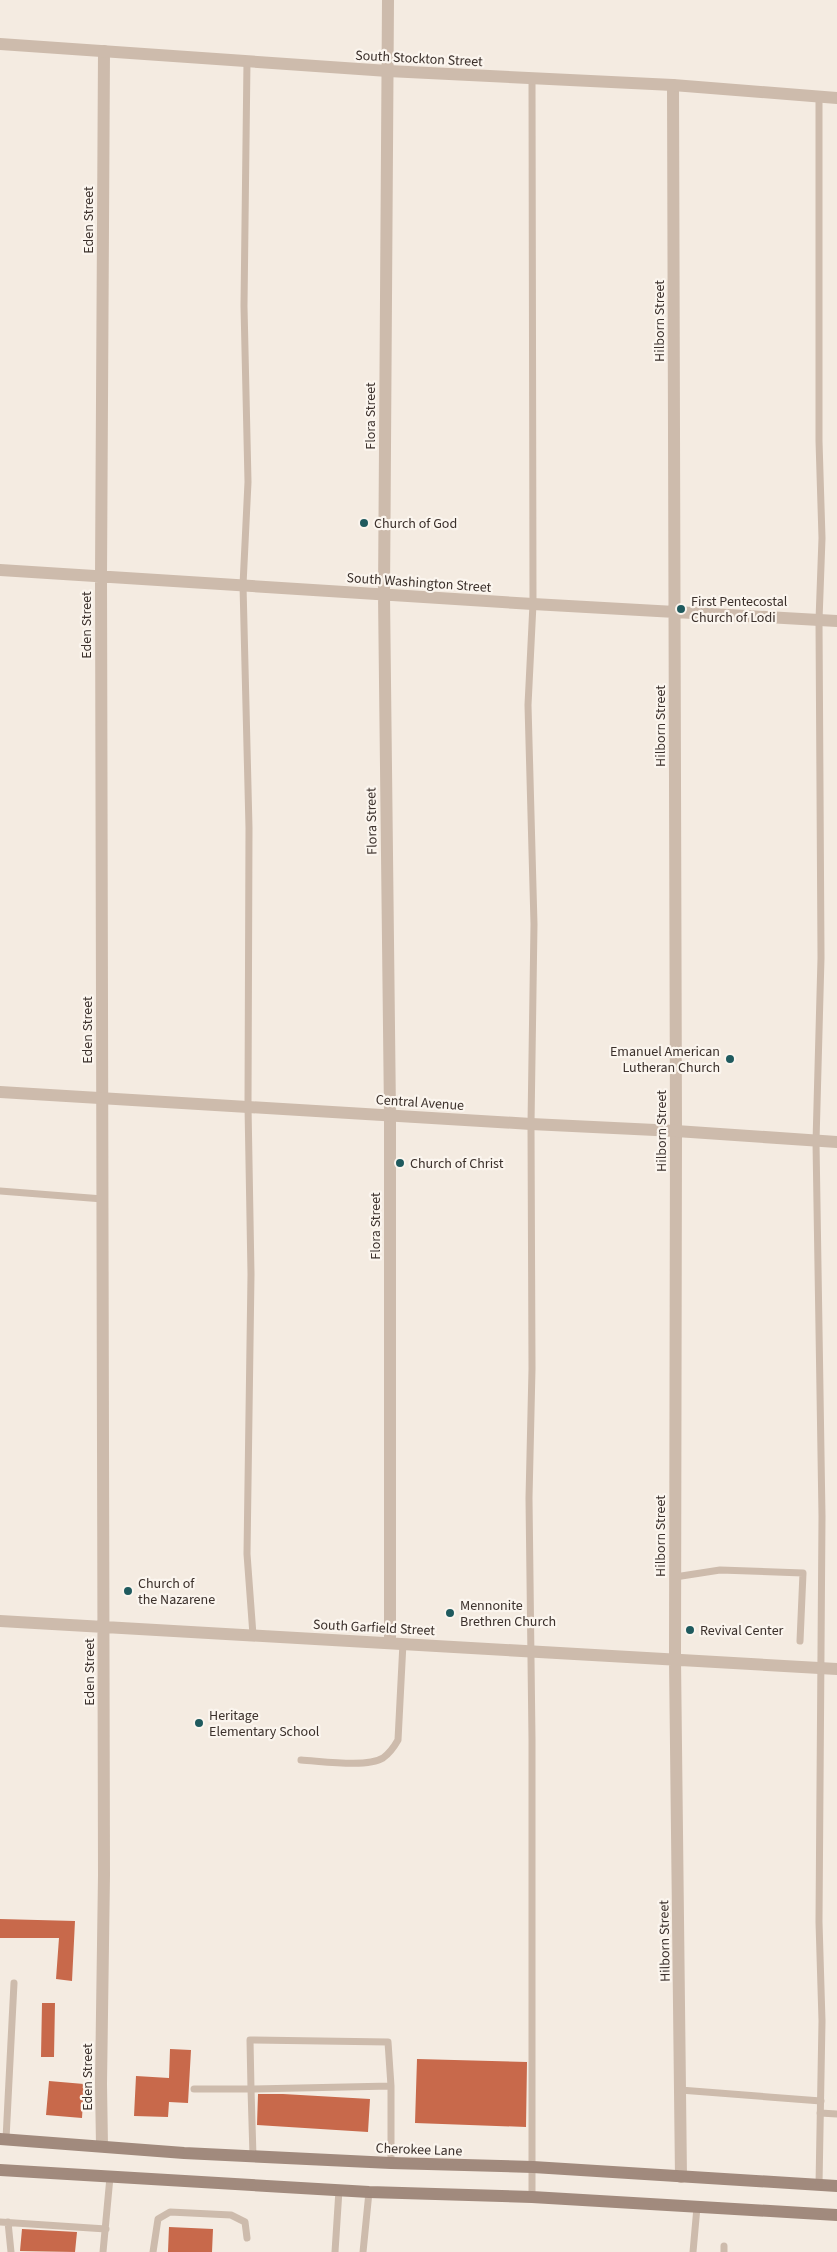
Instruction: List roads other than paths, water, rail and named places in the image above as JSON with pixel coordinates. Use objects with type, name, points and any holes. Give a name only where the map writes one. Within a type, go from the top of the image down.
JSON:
[{"type":"main road","name":"Cherokee Lane","points":[[3,2139],[253,2156],[391,2163],[532,2167],[837,2186]]},
{"type":"main road","points":[[0,2170],[369,2192],[532,2197],[837,2215]]},
{"type":"street","name":"Flora Street","points":[[388,0],[384,595],[397,1643]]},
{"type":"street","name":"South Stockton Street","points":[[0,44],[388,71],[673,85],[837,98]]},
{"type":"street","name":"Eden Street","points":[[102,2146],[103,1097],[101,576],[104,51]]},
{"type":"street","name":"Hilborn Street","points":[[673,85],[676,1131],[675,1660],[681,2177]]},
{"type":"street","name":"South Washington Street","points":[[0,570],[384,595],[837,621]]},
{"type":"street","name":"Central Avenue","points":[[0,1092],[837,1142]]},
{"type":"street","name":"South Garfield Street","points":[[0,1621],[837,1669]]},
{"type":"lane","points":[[247,61],[244,306],[248,482],[244,585],[250,828],[248,1106],[250,1274],[247,1554],[253,1635]]},
{"type":"lane","points":[[532,79],[533,604],[528,705],[534,924],[531,1124],[530,1652],[532,1739],[532,2197]]},
{"type":"lane","points":[[819,97],[819,441],[822,538],[819,620],[822,958],[816,1142],[822,1516],[819,1922],[822,2021],[819,2185]]},
{"type":"lane","points":[[0,1191],[103,1199]]},
{"type":"lane","points":[[675,1577],[720,1570],[803,1573],[800,1641]]},
{"type":"lane","points":[[301,1760],[365,1763],[382,1759],[391,1752],[398,1740],[397,1643]]},
{"type":"lane","points":[[3,2139],[14,1983]]},
{"type":"lane","points":[[253,2156],[250,2040],[388,2042],[391,2086],[391,2163]]},
{"type":"lane","points":[[194,2090],[391,2086]]},
{"type":"lane","points":[[680,2090],[821,2101]]},
{"type":"lane","points":[[820,2113],[837,2114]]},
{"type":"lane","points":[[104,2252],[110,2178]]},
{"type":"lane","points":[[335,2252],[339,2190]]},
{"type":"lane","points":[[363,2252],[369,2192]]},
{"type":"lane","points":[[693,2252],[697,2206]]},
{"type":"lane","points":[[153,2252],[158,2219],[170,2212],[231,2215],[245,2222],[247,2238]]},
{"type":"lane","points":[[0,2222],[106,2229]]},
{"type":"lane","points":[[8,2222],[11,2252]]},
{"type":"place","name":"Church of God","points":[[364,523]]},
{"type":"place","name":"First Pentecostal Church of Lodi","points":[[681,609]]},
{"type":"place","name":"Emanuel American Lutheran Church","points":[[730,1059]]},
{"type":"place","name":"Church of Christ","points":[[400,1163]]},
{"type":"place","name":"Church of the Nazarene","points":[[128,1591]]},
{"type":"place","name":"Mennonite Brethren Church","points":[[450,1613]]},
{"type":"place","name":"Revival Center","points":[[690,1630]]},
{"type":"place","name":"Heritage Elementary School","points":[[199,1723]]}]
